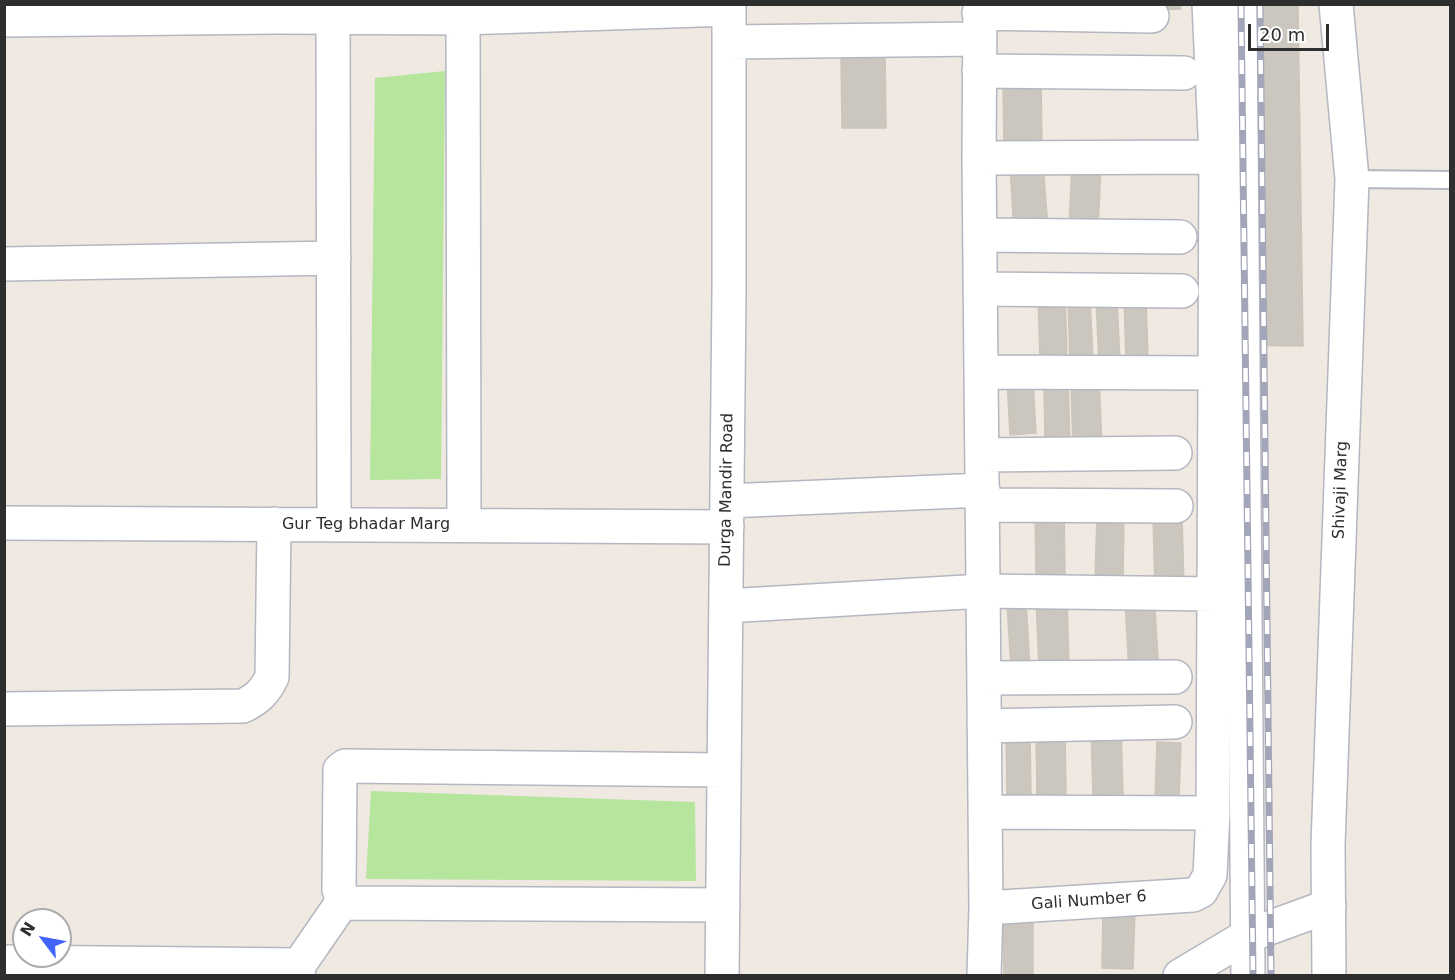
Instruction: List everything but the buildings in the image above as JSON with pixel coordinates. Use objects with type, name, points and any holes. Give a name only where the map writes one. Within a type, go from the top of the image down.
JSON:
[{"type":"street","points":[[985,812],[1213,813],[1216,157],[1209,4]]},
{"type":"street","points":[[1240,4],[1248,975]]},
{"type":"street","name":"Shivaji Marg","points":[[1329,975],[1329,821],[1352,179],[1336,4]]},
{"type":"street","points":[[4,20],[186,11],[275,11],[333,17],[463,18],[729,7]]},
{"type":"street","name":"Durga Mandir Road","points":[[722,975],[729,7]]},
{"type":"street","points":[[729,42],[979,32],[1152,16]]},
{"type":"street","points":[[333,17],[334,525]]},
{"type":"street","points":[[463,18],[464,525]]},
{"type":"street","points":[[979,32],[1184,73]]},
{"type":"street","points":[[979,32],[986,908],[984,975]]},
{"type":"street","points":[[979,158],[1216,157]]},
{"type":"street","points":[[980,235],[1180,237]]},
{"type":"street","points":[[4,264],[334,258]]},
{"type":"street","points":[[980,289],[1182,291]]},
{"type":"street","points":[[982,372],[1215,373]]},
{"type":"street","points":[[982,455],[1175,453]]},
{"type":"street","name":"Gur Teg bhadar Marg","points":[[4,523],[464,525],[727,514],[983,498],[1176,506]]},
{"type":"street","points":[[4,709],[243,706],[256,699],[266,690],[272,677],[274,524]]},
{"type":"street","points":[[726,606],[983,591],[1214,594]]},
{"type":"street","points":[[984,678],[1175,677]]},
{"type":"street","points":[[984,726],[1175,722]]},
{"type":"street","points":[[723,905],[350,903],[339,890],[340,770],[343,766],[724,770]]},
{"type":"street","name":"Gali Number 6","points":[[986,908],[1193,895],[1201,891],[1210,875],[1213,813]]},
{"type":"street","points":[[4,963],[299,970],[339,907],[342,896]]},
{"type":"street","points":[[1180,975],[1247,936],[1329,906]]},
{"type":"lane","points":[[1352,179],[1450,180]]},
{"type":"green space","points":[[445,71],[441,479],[370,480],[375,78]]},
{"type":"green space","points":[[371,791],[695,802],[696,881],[366,879]]},
{"type":"railway","points":[[1241,4],[1253,976]]},
{"type":"railway","points":[[1260,4],[1271,976]]}]
